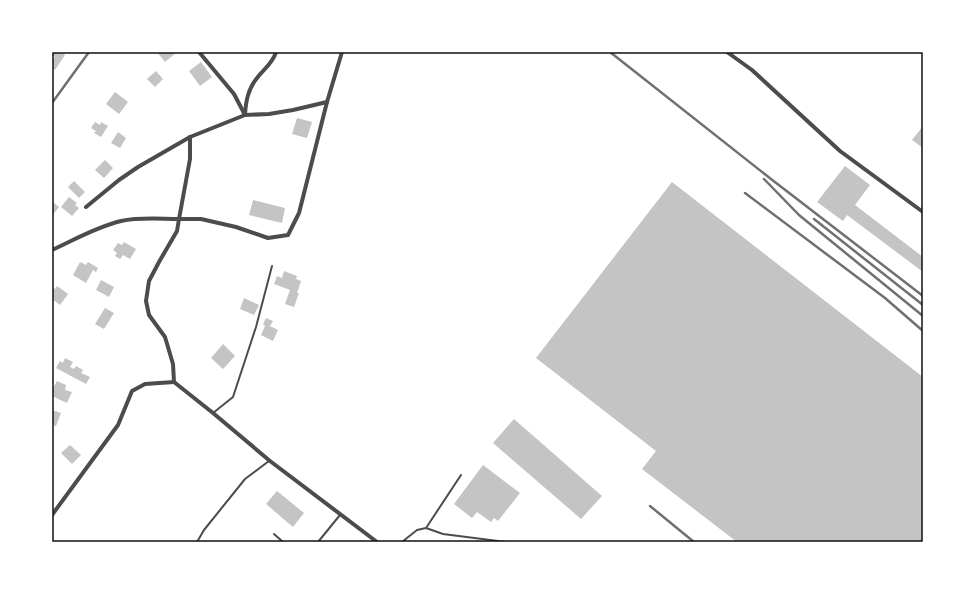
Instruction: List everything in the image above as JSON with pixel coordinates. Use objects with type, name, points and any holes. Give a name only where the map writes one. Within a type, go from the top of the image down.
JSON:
[{"type":"street","points":[[199,52],[234,94],[245,115]]},
{"type":"street","points":[[245,115],[246,98],[252,85],[257,77],[268,67],[276,52]]},
{"type":"street","points":[[52,250],[102,227],[121,221],[144,219],[179,218],[201,220],[236,227],[268,238],[288,235],[299,213],[327,102],[342,52]]},
{"type":"street","points":[[727,52],[752,70],[840,151],[923,212]]},
{"type":"street","points":[[86,207],[119,180],[138,167],[190,138],[245,115],[287,111],[327,102]]},
{"type":"street","points":[[174,382],[173,364],[165,337],[149,315],[146,301],[149,281],[177,231],[190,159],[190,138]]},
{"type":"street","points":[[52,515],[118,425],[132,391],[145,384],[174,382],[270,461],[377,542]]},
{"type":"lane","points":[[213,413],[233,397],[256,327],[272,266]]},
{"type":"lane","points":[[197,542],[204,530],[245,479],[270,461]]},
{"type":"lane","points":[[426,528],[461,475]]},
{"type":"lane","points":[[318,542],[341,514]]},
{"type":"lane","points":[[402,542],[417,530],[426,528],[443,534],[506,542]]},
{"type":"lane","points":[[274,534],[283,542]]},
{"type":"building","points":[[54,52],[60,52],[65,55],[55,70],[52,68],[52,61],[55,57],[52,55]]},
{"type":"building","points":[[157,52],[177,52],[165,62]]},
{"type":"building","points":[[201,62],[212,77],[200,86],[189,71]]},
{"type":"building","points":[[156,71],[163,79],[155,87],[147,79]]},
{"type":"building","points":[[115,92],[128,102],[119,114],[106,104]]},
{"type":"building","points":[[297,118],[312,122],[307,138],[292,134]]},
{"type":"building","points":[[95,122],[100,125],[101,122],[108,126],[101,137],[94,133],[96,131],[91,128]]},
{"type":"building","points":[[923,126],[923,148],[912,140]]},
{"type":"building","points":[[118,132],[126,138],[120,148],[111,143]]},
{"type":"building","points":[[105,160],[113,168],[104,178],[95,170]]},
{"type":"building","points":[[845,166],[870,185],[855,205],[923,257],[923,272],[847,215],[843,221],[817,202]]},
{"type":"building","points":[[74,181],[85,192],[79,198],[68,187]]},
{"type":"building","points":[[672,182],[923,377],[923,542],[737,542],[642,469],[656,451],[536,358]]},
{"type":"building","points":[[69,197],[77,203],[75,205],[79,208],[72,216],[61,207]]},
{"type":"building","points":[[253,200],[285,208],[282,223],[249,215]]},
{"type":"building","points":[[52,201],[59,207],[52,216]]},
{"type":"building","points":[[124,242],[136,249],[130,259],[123,255],[120,259],[115,256],[117,253],[113,250],[118,243],[122,245]]},
{"type":"building","points":[[80,262],[86,265],[88,262],[98,268],[96,272],[93,270],[86,283],[73,275]]},
{"type":"building","points":[[284,271],[297,276],[296,279],[301,281],[294,307],[285,304],[290,290],[274,284],[277,276],[282,278]]},
{"type":"building","points":[[101,280],[114,287],[109,297],[96,290]]},
{"type":"building","points":[[57,286],[68,294],[60,305],[52,299],[52,287],[55,289]]},
{"type":"building","points":[[244,298],[259,305],[254,315],[240,309]]},
{"type":"building","points":[[105,308],[114,313],[104,329],[95,324]]},
{"type":"building","points":[[266,318],[273,321],[270,326],[278,330],[273,341],[261,335],[265,326],[263,324]]},
{"type":"building","points":[[223,344],[235,356],[223,369],[211,358]]},
{"type":"building","points":[[65,358],[73,362],[70,367],[74,369],[76,366],[83,370],[81,373],[90,377],[86,384],[56,368],[60,361],[63,363]]},
{"type":"building","points":[[57,381],[66,385],[65,390],[72,392],[67,403],[52,396],[52,390]]},
{"type":"building","points":[[52,410],[61,413],[56,426],[52,425]]},
{"type":"building","points":[[514,419],[602,496],[581,519],[493,443]]},
{"type":"building","points":[[70,445],[81,455],[72,464],[61,453]]},
{"type":"building","points":[[483,465],[520,493],[498,521],[494,518],[491,522],[477,512],[472,518],[454,504]]},
{"type":"building","points":[[277,491],[304,513],[293,527],[266,504]]},
{"type":"railway","points":[[52,103],[89,52]]},
{"type":"railway","points":[[610,52],[923,296]]},
{"type":"railway","points":[[764,179],[799,215],[923,316]]},
{"type":"railway","points":[[745,193],[885,298],[923,331]]},
{"type":"railway","points":[[814,219],[923,305]]},
{"type":"railway","points":[[650,506],[694,542]]}]
